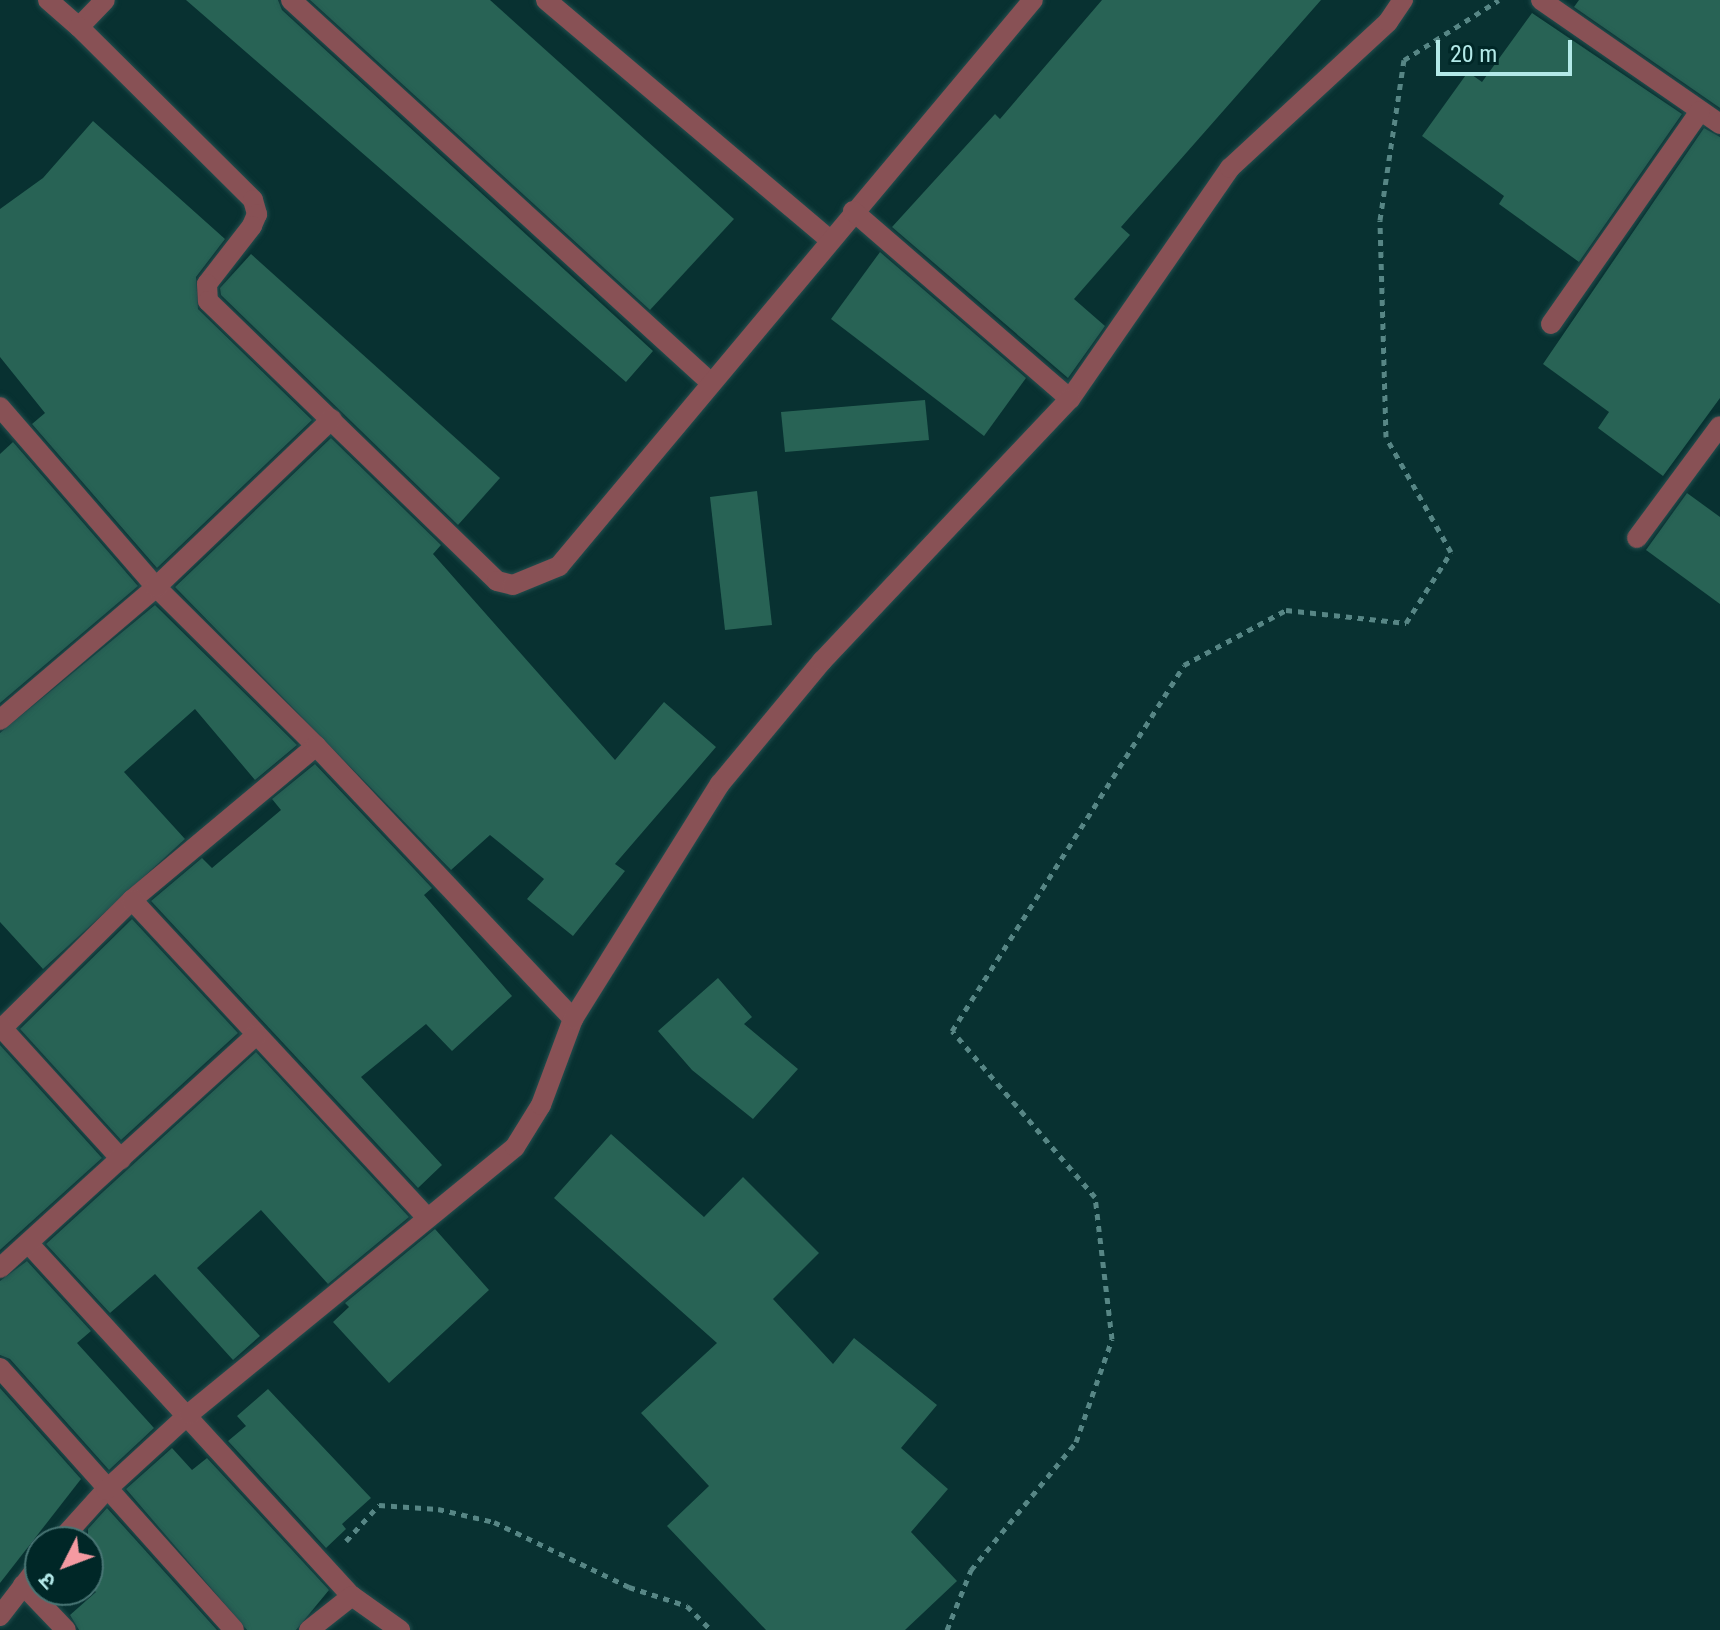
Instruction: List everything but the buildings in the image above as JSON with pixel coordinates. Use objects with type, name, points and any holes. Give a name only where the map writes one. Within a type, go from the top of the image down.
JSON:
[{"type":"street","points":[[48,0],[253,200],[257,214],[252,226],[207,284],[208,301],[497,581],[513,585],[559,566],[1022,3]]},
{"type":"street","points":[[79,27],[105,0]]},
{"type":"street","points":[[291,0],[711,383]]},
{"type":"street","points":[[546,0],[829,239]]},
{"type":"street","points":[[73,1526],[106,1490],[189,1414],[425,1215],[515,1147],[541,1105],[573,1019],[720,784],[822,661],[1070,399],[1230,168],[1388,22],[1403,0]]},
{"type":"street","points":[[1541,0],[1720,124]]},
{"type":"street","points":[[1551,324],[1700,111]]},
{"type":"street","points":[[853,211],[1070,399]]},
{"type":"street","points":[[0,407],[156,587],[316,746],[573,1019]]},
{"type":"street","points":[[0,720],[156,587],[332,419]]},
{"type":"street","points":[[1637,538],[1720,426]]},
{"type":"street","points":[[121,1159],[1,1027],[132,900],[316,746]]},
{"type":"street","points":[[132,900],[425,1215]]},
{"type":"street","points":[[0,1268],[256,1035]]},
{"type":"street","points":[[29,1244],[189,1414],[352,1596],[400,1630]]},
{"type":"street","points":[[0,1368],[234,1630]]},
{"type":"street","points":[[0,1616],[23,1585],[66,1630]]},
{"type":"street","points":[[309,1630],[352,1596]]},
{"type":"path","points":[[947,1630],[971,1570],[1076,1442],[1112,1339],[1095,1197],[952,1031],[1184,665],[1286,610],[1406,623],[1451,552],[1386,437],[1380,220],[1404,60],[1499,0]]},
{"type":"path","points":[[379,1505],[438,1509],[494,1522],[629,1587],[687,1606],[711,1630]]}]
